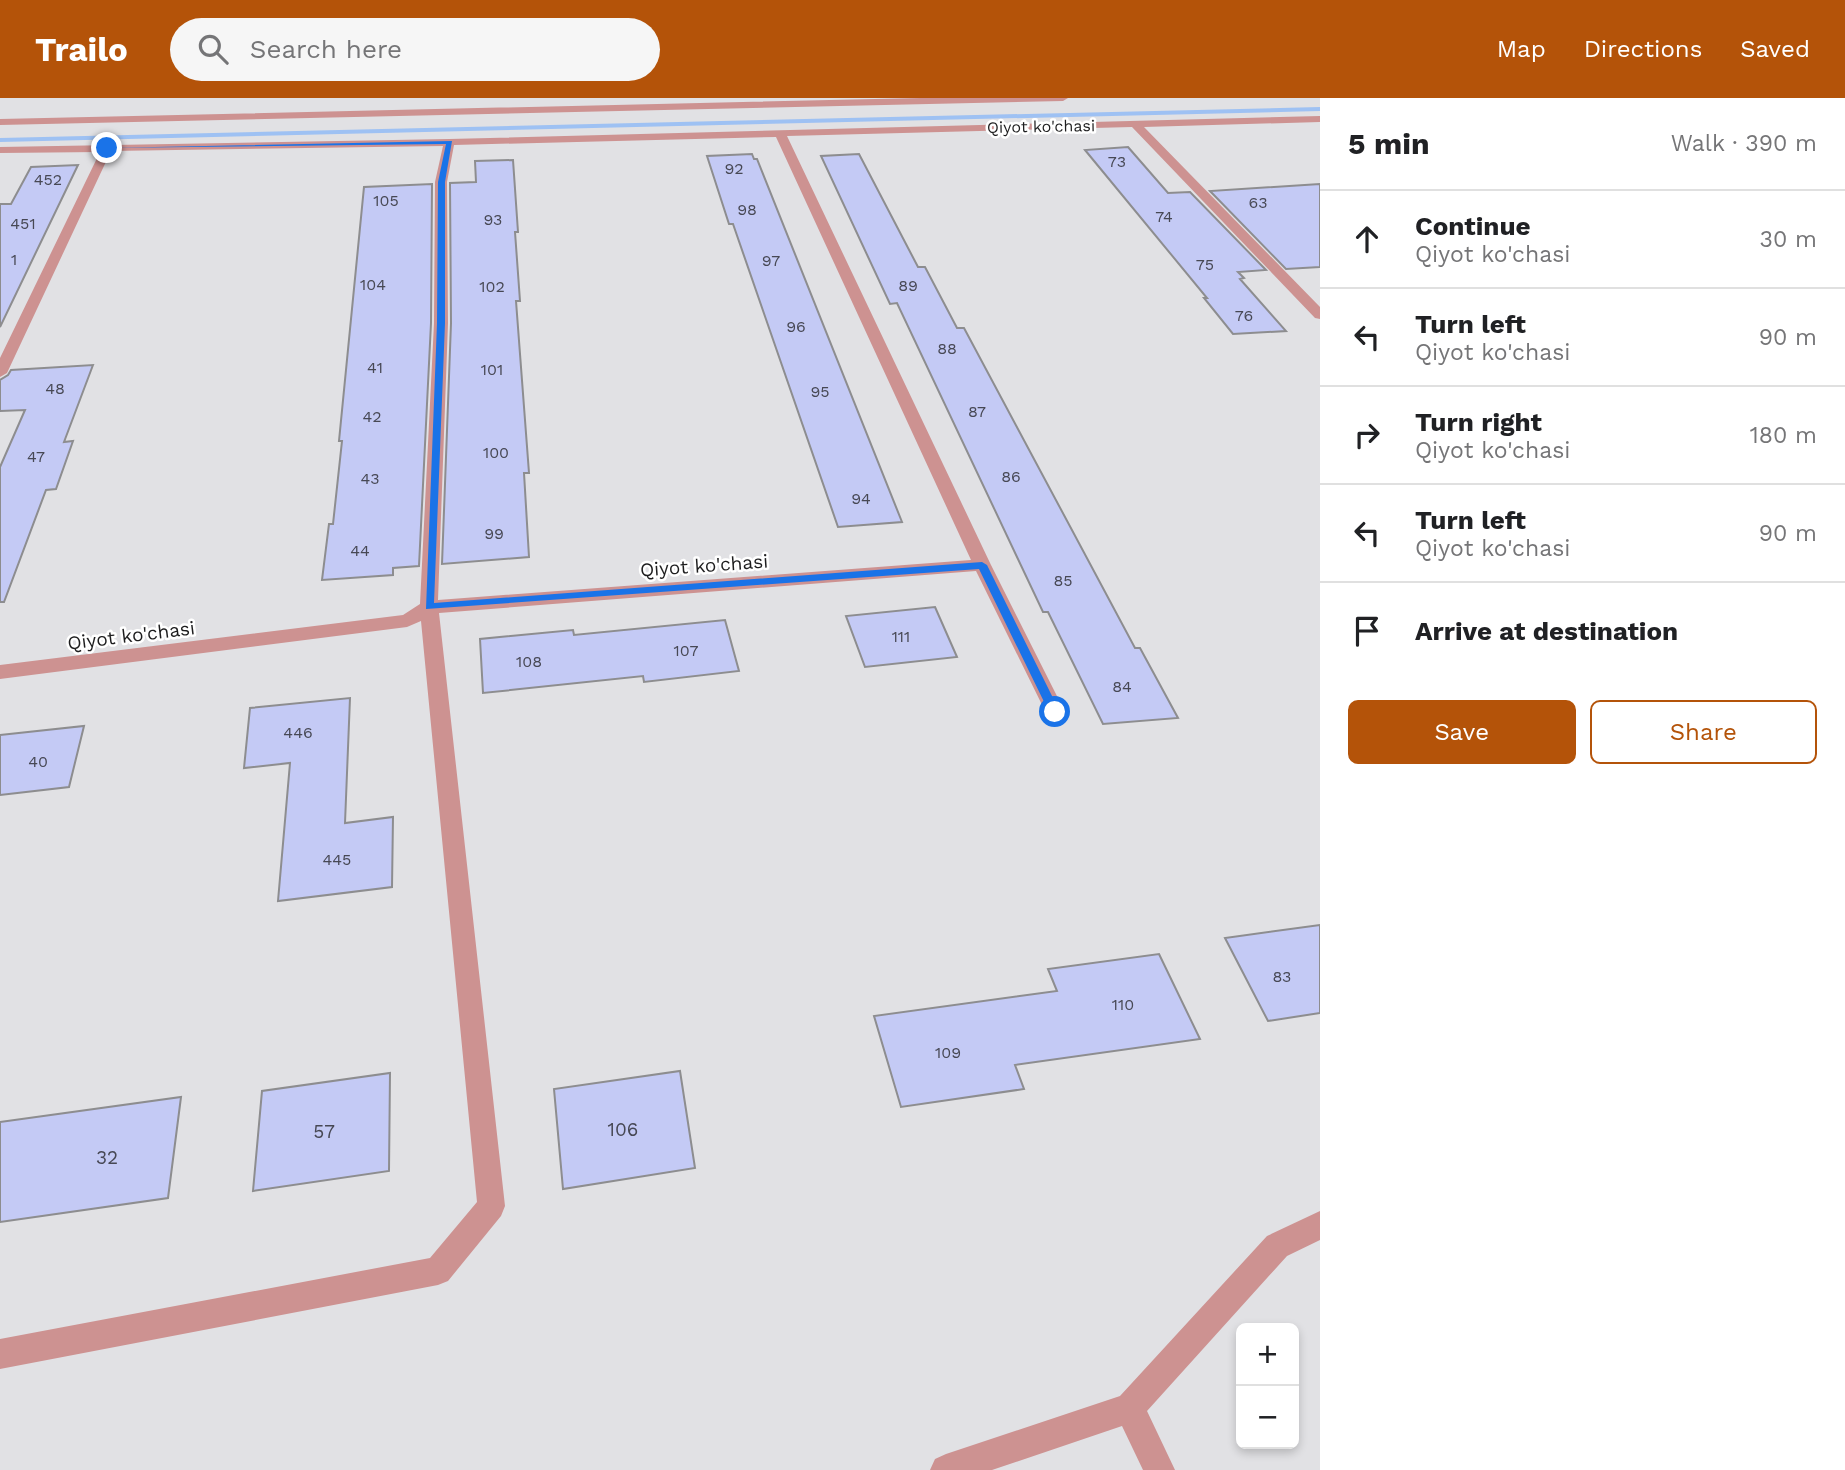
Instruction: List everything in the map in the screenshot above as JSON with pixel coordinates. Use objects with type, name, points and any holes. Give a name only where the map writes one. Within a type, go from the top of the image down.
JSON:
[{"type":"street","points":[[0,122],[1063,98]]},
{"type":"street","name":"Qiyot ko'chasi","points":[[0,150],[449,142],[1320,119]]},
{"type":"street","points":[[1135,124],[1320,314]]},
{"type":"street","points":[[779,132],[982,565],[1055,712]]},
{"type":"street","points":[[0,1354],[438,1271],[491,1206],[429,607],[441,323],[441,182],[449,142]]},
{"type":"street","points":[[0,373],[107,148]]},
{"type":"street","name":"Qiyot ko'chasi","points":[[0,672],[407,621],[429,607],[982,565]]},
{"type":"street","points":[[946,1470],[1130,1408],[1277,1246],[1320,1225]]},
{"type":"street","points":[[1130,1408],[1159,1470]]},
{"type":"building","points":[[1128,147],[1168,193],[1190,192],[1266,270],[1238,272],[1244,278],[1240,279],[1286,331],[1233,334],[1204,298],[1207,298],[1085,150]]},
{"type":"building","points":[[752,154],[754,159],[757,159],[902,522],[838,527],[707,156]]},
{"type":"building","points":[[859,154],[918,267],[925,267],[957,328],[964,328],[1135,648],[1140,648],[1178,718],[1103,724],[1048,612],[1043,612],[897,303],[890,304],[821,156]]},
{"type":"building","points":[[513,160],[520,301],[516,301],[529,473],[524,473],[529,557],[442,564],[451,323],[450,183],[476,182],[475,161]]},
{"type":"building","points":[[78,165],[0,327],[0,204],[11,204],[31,167]]},
{"type":"building","points":[[432,184],[431,323],[419,566],[393,568],[393,575],[322,580],[329,524],[333,524],[342,441],[339,441],[364,187]]},
{"type":"building","points":[[1320,184],[1320,267],[1286,269],[1210,191]]},
{"type":"building","points":[[93,365],[64,442],[73,441],[56,489],[46,490],[4,602],[0,602],[0,467],[25,410],[0,411],[0,380],[11,370]]},
{"type":"building","points":[[935,607],[957,657],[865,667],[846,616]]},
{"type":"building","points":[[725,620],[739,671],[644,682],[643,676],[483,693],[480,639],[573,630],[574,635]]},
{"type":"building","points":[[350,698],[345,823],[393,817],[392,887],[278,901],[290,763],[244,768],[250,708]]},
{"type":"building","points":[[84,726],[69,787],[0,795],[0,735]]},
{"type":"building","points":[[1320,925],[1320,1013],[1268,1021],[1225,938]]},
{"type":"building","points":[[1159,954],[1200,1039],[1015,1065],[1024,1089],[901,1107],[874,1016],[1057,991],[1048,969]]},
{"type":"building","points":[[680,1071],[695,1168],[563,1189],[554,1089]]},
{"type":"building","points":[[390,1073],[389,1171],[253,1191],[262,1091]]},
{"type":"building","points":[[181,1097],[168,1198],[0,1222],[0,1122]]},
{"type":"waterway","points":[[0,140],[1320,109]]},
{"type":"route","points":[[107,148],[449,142],[441,182],[441,323],[429,607],[982,565],[1055,712]]}]
